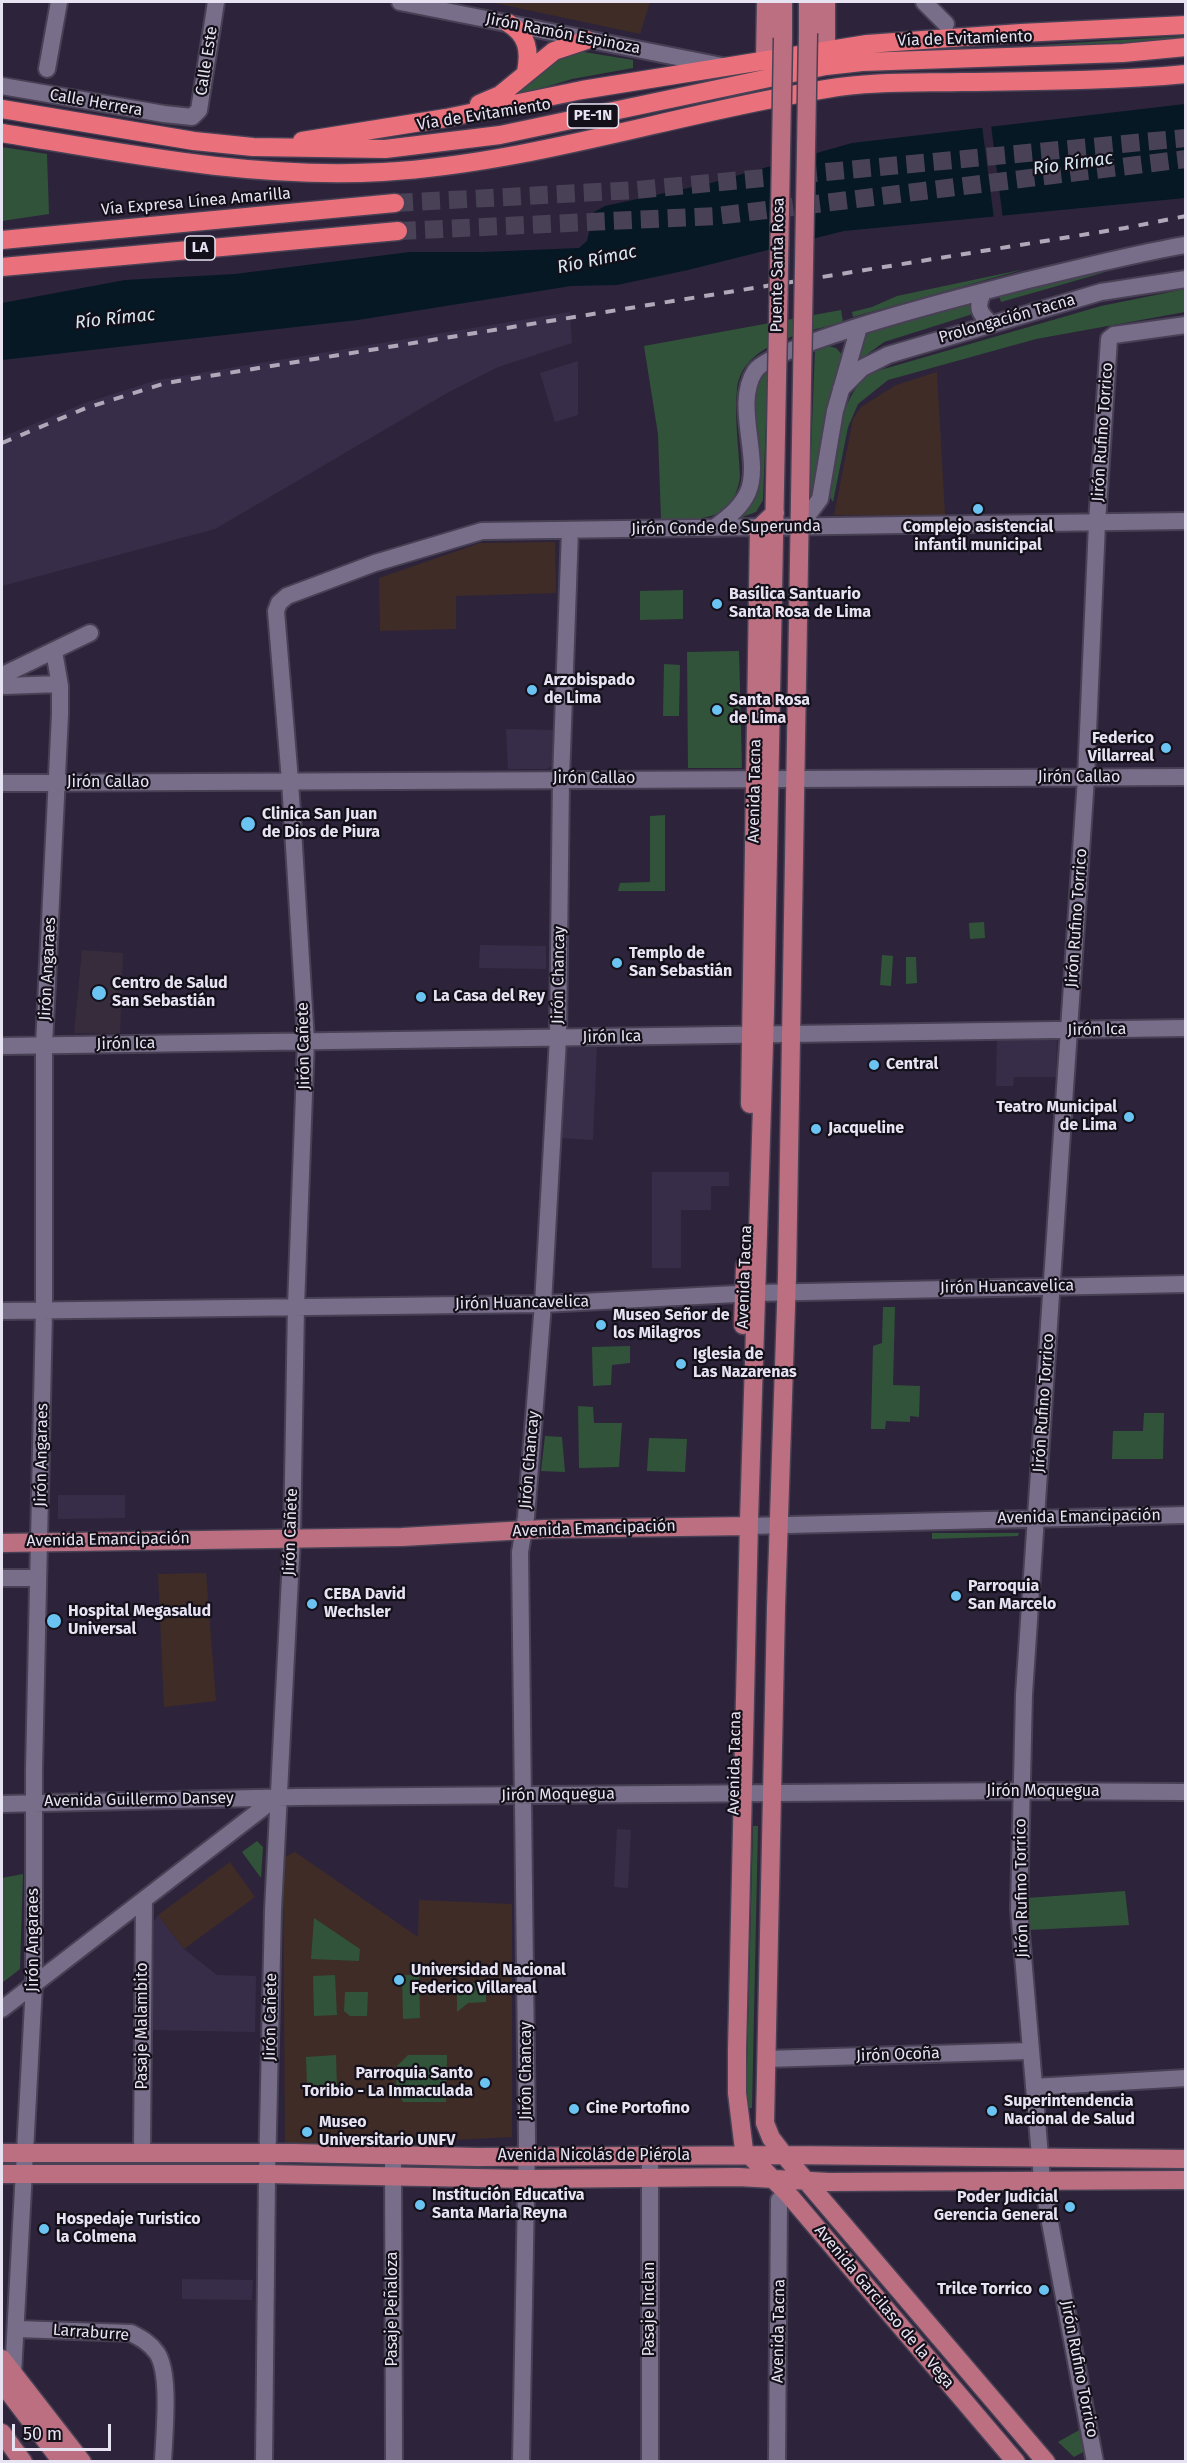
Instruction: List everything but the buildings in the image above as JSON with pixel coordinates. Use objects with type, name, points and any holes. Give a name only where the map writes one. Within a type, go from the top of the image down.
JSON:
[{"type":"highway","points":[[508,23],[517,28],[527,45],[526,72]]},
{"type":"highway","points":[[253,147],[446,118],[582,90],[826,49],[957,36],[1185,26]]},
{"type":"highway","points":[[446,118],[500,95],[554,51],[587,40]]},
{"type":"highway","name":"Vía de Evitamiento","points":[[2,109],[194,141],[253,147],[385,149],[500,135],[826,66],[862,62],[1123,53],[1185,47]]},
{"type":"highway","name":"PE-1N","points":[[2,133],[204,166],[292,174],[384,171],[494,159],[827,89],[922,83],[1120,81],[1185,74]]},
{"type":"highway","name":"Vía Expresa Línea Amarilla","points":[[2,240],[395,203]]},
{"type":"highway","name":"LA","points":[[2,267],[398,231]]},
{"type":"main road","points":[[765,61],[766,2]]},
{"type":"main road","name":"Puente Santa Rosa","points":[[770,523],[777,381],[783,2]]},
{"type":"main road","name":"Puente Santa Rosa","points":[[799,526],[808,2]]},
{"type":"main road","points":[[826,2],[826,49]]},
{"type":"main road","name":"Avenida Tacna","points":[[742,2155],[737,2093],[739,1795],[770,523]]},
{"type":"main road","points":[[784,2155],[771,2138],[765,2123],[778,1525],[789,1293],[790,1035],[799,526]]},
{"type":"main road","name":"Avenida Emancipación","points":[[2,1542],[402,1537],[524,1530],[744,1526]]},
{"type":"main road","name":"Avenida Nicolás de Piérola","points":[[2,2153],[142,2152],[393,2156],[784,2155],[1185,2159]]},
{"type":"main road","name":"Avenida Garcilaso de la Vega","points":[[742,2155],[765,2178],[1016,2462]]},
{"type":"main road","name":"Avenida Garcilaso de la Vega","points":[[784,2155],[1046,2462]]},
{"type":"main road","name":"Avenida Nicolás de Piérola","points":[[2,2174],[267,2174],[527,2179],[650,2177],[765,2178],[807,2181],[1185,2180]]},
{"type":"main road","name":"Avenida Garcilaso de la Vega","points":[[765,2178],[779,2200],[1002,2462]]},
{"type":"main road","points":[[2,2359],[7,2379],[62,2462]]},
{"type":"main road","points":[[7,2379],[82,2462]]},
{"type":"main road","points":[[2,2433],[23,2462]]},
{"type":"street","points":[[47,69],[59,2]]},
{"type":"street","name":"Calle Este","points":[[192,117],[200,110],[216,2]]},
{"type":"street","name":"Jirón Ramón Espinoza","points":[[400,2],[726,66]]},
{"type":"street","points":[[924,2],[946,24]]},
{"type":"street","name":"Calle Herrera","points":[[2,86],[144,111],[192,117]]},
{"type":"street","name":"Prolongación Tacna","points":[[714,528],[738,507],[749,491],[747,402],[754,373],[759,366],[808,343],[859,327],[984,293],[1185,245]]},
{"type":"street","points":[[1134,286],[1145,275],[1148,264],[1143,254]]},
{"type":"street","name":"Prolongación Tacna","points":[[841,389],[862,368],[880,358],[990,323],[1101,292],[1185,279]]},
{"type":"street","points":[[984,293],[979,302],[979,310],[990,323]]},
{"type":"street","name":"Jirón Rufino Torrico","points":[[1095,2462],[1039,2159],[1019,1915],[1021,1791],[1036,1517],[1086,778],[1097,523],[1109,339],[1114,335],[1185,325]]},
{"type":"street","points":[[799,526],[820,499],[841,389],[859,327]]},
{"type":"street","name":"Jirón Conde de Superunda","points":[[279,603],[288,596],[375,563],[482,531],[714,528],[770,523],[799,526],[1185,521]]},
{"type":"street","name":"Jirón Chancay","points":[[521,2462],[527,2156],[525,1796],[520,1552],[524,1530],[543,1304],[558,1038],[561,779],[570,530]]},
{"type":"street","name":"Jirón Cañete","points":[[264,2462],[267,2174],[278,1797],[292,1538],[296,1306],[306,1041],[290,781],[276,611],[279,603]]},
{"type":"street","points":[[59,684],[4,684],[4,674],[90,633]]},
{"type":"street","name":"Jirón Angaraes","points":[[7,2379],[17,2330],[34,1985],[37,1578],[41,1542],[44,1311],[44,1046],[60,714],[59,684],[54,651]]},
{"type":"street","name":"Jirón Callao","points":[[2,783],[1185,777]]},
{"type":"street","name":"Jirón Ica","points":[[2,1046],[1185,1028]]},
{"type":"street","name":"Jirón Huancavelica","points":[[2,1311],[543,1304],[750,1294],[1052,1285],[1185,1284]]},
{"type":"street","name":"Avenida Emancipación","points":[[744,1526],[1185,1515]]},
{"type":"street","points":[[2,1578],[37,1578]]},
{"type":"street","name":"Jirón Moquegua","points":[[278,1797],[1021,1791],[1185,1792]]},
{"type":"street","points":[[2,2009],[278,1797]]},
{"type":"street","name":"Avenida Guillermo Dansey","points":[[2,1804],[278,1797]]},
{"type":"street","name":"Pasaje Malambito","points":[[142,2152],[144,1901]]},
{"type":"street","name":"Jirón Ocoña","points":[[766,2059],[1030,2051]]},
{"type":"street","points":[[1034,2087],[1185,2078]]},
{"type":"street","name":"Pasaje Peñaloza","points":[[393,2156],[394,2462]]},
{"type":"street","name":"Pasaje Inclan","points":[[650,2156],[650,2462]]},
{"type":"street","name":"Avenida Tacna","points":[[777,2462],[779,2200]]},
{"type":"street","name":"Larraburre","points":[[17,2330],[131,2333],[144,2339],[157,2353],[164,2368],[164,2462]]},
{"type":"shaded area","points":[[490,2],[650,2],[640,34]]},
{"type":"shaded area","points":[[570,312],[572,343],[498,367],[449,392],[215,529],[2,586],[2,437],[85,403],[157,380]]},
{"type":"shaded area","points":[[578,361],[578,415],[555,422],[540,373]]},
{"type":"shaded area","points":[[937,372],[945,516],[834,515],[853,419],[861,407],[896,385]]},
{"type":"shaded area","points":[[555,542],[556,593],[456,596],[456,629],[380,631],[379,578],[480,543]]},
{"type":"shaded area","points":[[506,729],[554,730],[552,766],[547,769],[508,769]]},
{"type":"shaded area","points":[[480,945],[546,946],[546,969],[479,968]]},
{"type":"shaded area","name":"Centro de Salud San Sebastián","points":[[82,950],[123,953],[120,1034],[74,1033]]},
{"type":"shaded area","points":[[997,1038],[1057,1040],[1056,1077],[1014,1077],[1013,1086],[996,1086]]},
{"type":"shaded area","points":[[565,1042],[597,1043],[593,1140],[559,1138]]},
{"type":"shaded area","points":[[652,1172],[729,1172],[729,1186],[711,1186],[711,1210],[681,1210],[681,1268],[652,1268]]},
{"type":"shaded area","points":[[58,1495],[125,1495],[125,1518],[58,1519]]},
{"type":"shaded area","points":[[206,1573],[216,1701],[164,1707],[158,1574]]},
{"type":"shaded area","points":[[617,1829],[631,1830],[628,1888],[614,1887]]},
{"type":"shaded area","name":"Universidad Nacional Federico Villareal","points":[[295,1852],[418,1937],[419,1900],[512,1904],[512,2137],[285,2149],[283,1858]]},
{"type":"shaded area","points":[[230,1862],[255,1897],[184,1949],[158,1915]]},
{"type":"shaded area","points":[[158,1915],[184,1949],[217,1975],[256,1976],[255,2032],[152,2030],[152,1925]]},
{"type":"shaded area","points":[[182,2279],[253,2280],[252,2300],[182,2299]]},
{"type":"green space","points":[[1185,36],[1185,42],[929,52]]},
{"type":"green space","points":[[572,50],[633,60],[633,68],[572,79],[512,97],[538,71]]},
{"type":"green space","points":[[2,147],[47,154],[49,214],[2,221]]},
{"type":"green space","points":[[1025,269],[853,317],[852,312],[872,307],[897,296]]},
{"type":"green space","points":[[1106,272],[1001,302],[999,296],[1041,284]]},
{"type":"green space","points":[[1185,289],[1185,312],[1036,339],[888,380],[858,404],[848,427],[833,502],[828,494],[839,429],[844,413],[859,384],[870,373],[1101,306]]},
{"type":"green space","points":[[975,303],[976,313],[884,342],[854,364],[865,332]]},
{"type":"green space","points":[[841,310],[843,322],[778,342],[763,350],[742,373],[737,389],[736,411],[740,477],[730,503],[722,511],[712,516],[661,520],[658,434],[644,346]]},
{"type":"green space","points":[[828,346],[836,348],[844,357],[830,398],[813,501],[809,504],[815,349]]},
{"type":"green space","points":[[768,369],[763,500],[756,512],[731,521],[741,512],[754,395],[760,378]]},
{"type":"green space","points":[[683,590],[683,619],[640,620],[640,591]]},
{"type":"green space","points":[[739,651],[742,768],[688,768],[687,652]]},
{"type":"green space","points":[[664,664],[680,665],[679,716],[663,716]]},
{"type":"green space","points":[[665,815],[665,891],[618,891],[620,883],[650,882],[650,816]]},
{"type":"green space","points":[[984,922],[985,938],[970,939],[969,923]]},
{"type":"green space","points":[[882,955],[893,956],[891,986],[880,985]]},
{"type":"green space","points":[[906,957],[916,957],[917,983],[906,984]]},
{"type":"green space","points":[[883,1307],[895,1307],[893,1385],[920,1386],[919,1417],[910,1416],[910,1422],[886,1421],[885,1429],[871,1429],[873,1346],[882,1343]]},
{"type":"green space","points":[[630,1346],[630,1363],[612,1365],[611,1385],[593,1386],[592,1347]]},
{"type":"green space","points":[[578,1406],[593,1407],[594,1423],[622,1423],[619,1467],[579,1468]]},
{"type":"green space","points":[[1144,1413],[1164,1413],[1163,1459],[1112,1459],[1113,1431],[1143,1431]]},
{"type":"green space","points":[[545,1436],[562,1437],[565,1472],[541,1471]]},
{"type":"green space","points":[[649,1438],[687,1439],[685,1472],[647,1471]]},
{"type":"green space","points":[[932,1533],[1019,1533],[1018,1536],[932,1539]]},
{"type":"green space","points":[[753,1826],[758,1826],[752,2108],[746,2108]]},
{"type":"green space","points":[[257,1841],[263,1847],[261,1878],[242,1852]]},
{"type":"green space","points":[[23,1874],[20,1969],[2,1983],[2,1878]]},
{"type":"green space","points":[[1125,1891],[1129,1925],[1029,1930],[1027,1898]]},
{"type":"green space","points":[[314,1918],[360,1949],[359,1961],[311,1959]]},
{"type":"green space","points":[[335,1975],[337,2015],[314,2016],[313,1976]]},
{"type":"green space","points":[[402,1975],[419,1975],[420,2018],[403,2019]]},
{"type":"green space","points":[[457,1983],[486,1983],[486,2002],[468,2003],[457,2012]]},
{"type":"green space","points":[[345,1992],[368,1992],[367,2016],[350,2016],[344,2011]]},
{"type":"green space","points":[[336,2055],[337,2086],[307,2087],[306,2057]]},
{"type":"green space","points":[[408,2055],[447,2055],[446,2102],[403,2102],[396,2089],[397,2066]]},
{"type":"green space","points":[[1081,2429],[1085,2451],[1074,2457],[1058,2442]]},
{"type":"water","name":"Río Rímac","points":[[1185,104],[1185,198],[844,231],[688,270],[617,285],[571,286],[358,320],[2,360],[2,303],[125,280],[235,274],[410,252],[579,248],[587,241],[594,212],[605,206],[711,183],[852,143]]},
{"type":"pier","points":[[991,125],[1003,219],[994,219],[982,126]]},
{"type":"pier","points":[[816,150],[815,241],[771,252],[772,163]]},
{"type":"tunnel","points":[[395,203],[636,190],[1186,138]]},
{"type":"tunnel","points":[[398,231],[717,216],[1186,159]]},
{"type":"railway","points":[[2,443],[86,408],[166,383],[1125,228],[1186,216]]},
{"type":"place","name":"Complejo asistencial infantil municipal","points":[[978,509]]},
{"type":"place","name":"Basílica Santuario Santa Rosa de Lima","points":[[717,604]]},
{"type":"place","name":"Arzobispado de Lima","points":[[532,690]]},
{"type":"place","name":"Santa Rosa de Lima","points":[[717,710]]},
{"type":"place","name":"Federico Villarreal","points":[[1166,748]]},
{"type":"place","name":"Clinica San Juan de Dios de Piura","points":[[248,824]]},
{"type":"place","name":"Templo de San Sebastián","points":[[617,963]]},
{"type":"place","name":"Centro de Salud San Sebastián","points":[[99,993]]},
{"type":"place","name":"La Casa del Rey","points":[[421,997]]},
{"type":"place","name":"Central","points":[[874,1065]]},
{"type":"place","name":"Teatro Municipal de Lima","points":[[1129,1117]]},
{"type":"place","name":"Jacqueline","points":[[816,1129]]},
{"type":"place","name":"Museo Señor de los Milagros","points":[[601,1325]]},
{"type":"place","name":"Iglesia de Las Nazarenas","points":[[681,1364]]},
{"type":"place","name":"Parroquia San Marcelo","points":[[956,1596]]},
{"type":"place","name":"CEBA David Wechsler","points":[[312,1604]]},
{"type":"place","name":"Hospital Megasalud Universal","points":[[54,1621]]},
{"type":"place","name":"Universidad Nacional Federico Villareal","points":[[399,1980]]},
{"type":"place","name":"Parroquia Santo Toribio - La Inmaculada","points":[[485,2083]]},
{"type":"place","name":"Cine Portofino","points":[[574,2109]]},
{"type":"place","name":"Superintendencia Nacional de Salud","points":[[992,2111]]},
{"type":"place","name":"Museo Universitario UNFV","points":[[307,2132]]},
{"type":"place","name":"Institución Educativa Santa Maria Reyna","points":[[420,2205]]},
{"type":"place","name":"Poder Judicial Gerencia General","points":[[1070,2207]]},
{"type":"place","name":"Hospedaje Turistico la Colmena","points":[[44,2229]]},
{"type":"place","name":"Trilce Torrico","points":[[1044,2290]]}]
